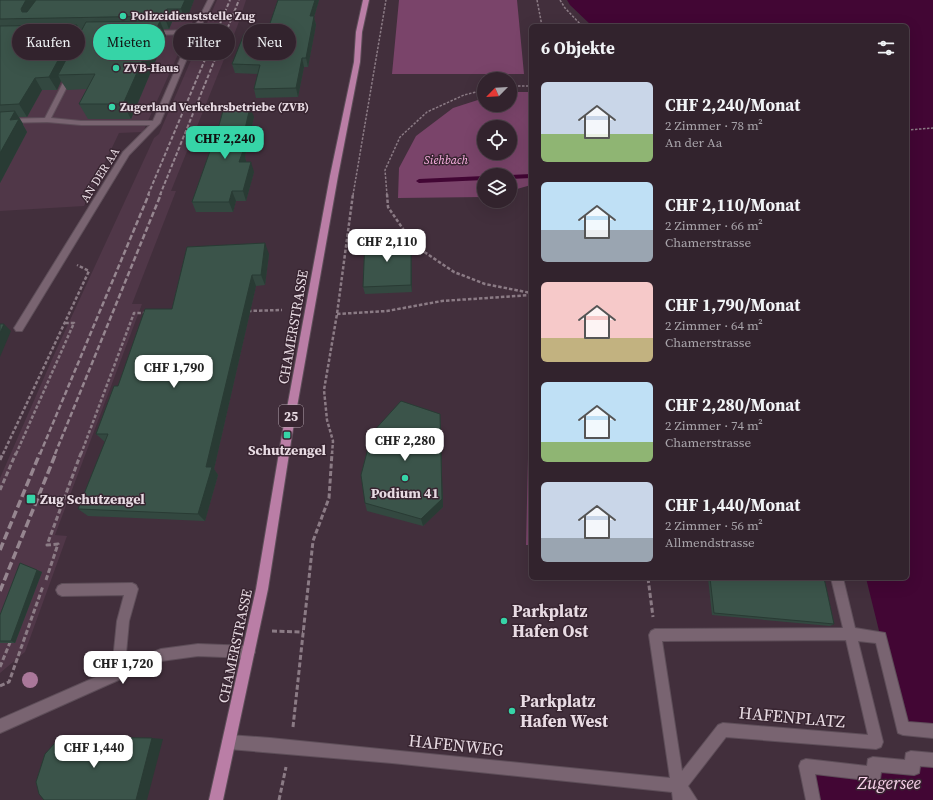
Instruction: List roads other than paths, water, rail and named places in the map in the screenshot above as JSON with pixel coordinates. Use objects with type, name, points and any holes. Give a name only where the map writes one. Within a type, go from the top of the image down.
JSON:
[{"type":"main road","name":"CHAMERSTRASSE","points":[[216,800],[262,589],[287,435],[334,176],[357,62],[360,32],[366,0]]},
{"type":"street","name":"AN DER AA","points":[[199,24],[211,0]]},
{"type":"street","name":"AN DER AA","points":[[19,328],[126,154],[156,123],[183,60]]},
{"type":"street","points":[[47,120],[73,67]]},
{"type":"street","points":[[0,121],[47,120],[81,123],[156,123]]},
{"type":"street","points":[[837,580],[850,634]]},
{"type":"street","points":[[62,590],[132,589],[123,620],[118,673]]},
{"type":"street","points":[[680,800],[655,635],[850,634],[881,637],[903,728],[933,731]]},
{"type":"street","name":"HAFENPLATZ","points":[[679,786],[723,730],[876,742],[850,634]]},
{"type":"street","points":[[0,726],[161,655],[198,650],[248,652]]},
{"type":"street","name":"HAFENWEG","points":[[229,742],[257,743],[679,786]]},
{"type":"street","points":[[813,800],[806,766],[875,774],[873,764],[914,768],[911,758],[933,760]]},
{"type":"street","points":[[679,786],[690,800]]},
{"type":"water","points":[[567,0],[933,0],[933,731],[903,728],[866,580],[909,580],[909,24],[590,24],[570,5]]},
{"type":"water","name":"Zugersee","points":[[933,760],[933,800],[813,800],[806,766],[875,773]]},
{"type":"waterway","points":[[517,177],[529,176]]},
{"type":"waterway","points":[[419,181],[477,178]]},
{"type":"railway","points":[[148,195],[230,0]]},
{"type":"railway","points":[[160,195],[239,0]]},
{"type":"railway","points":[[40,454],[149,194]]},
{"type":"railway","points":[[55,454],[161,194]]},
{"type":"railway","points":[[0,550],[40,453]]},
{"type":"railway","points":[[0,591],[56,453]]},
{"type":"place","name":"Polizeidienststelle Zug","points":[[123,16]]},
{"type":"place","name":"ZVB-Haus","points":[[116,68]]},
{"type":"place","name":"Zugerland Verkehrsbetriebe (ZVB)","points":[[112,107]]},
{"type":"place","name":"Schutzengel","points":[[287,435]]},
{"type":"place","name":"Podium 41","points":[[405,478]]},
{"type":"place","name":"Zug Schutzengel","points":[[31,499]]},
{"type":"place","name":"Parkplatz Hafen Ost","points":[[504,621]]},
{"type":"place","name":"Parkplatz Hafen West","points":[[512,711]]},
{"type":"park label","name":"Siehbach","points":[[446,160]]}]
